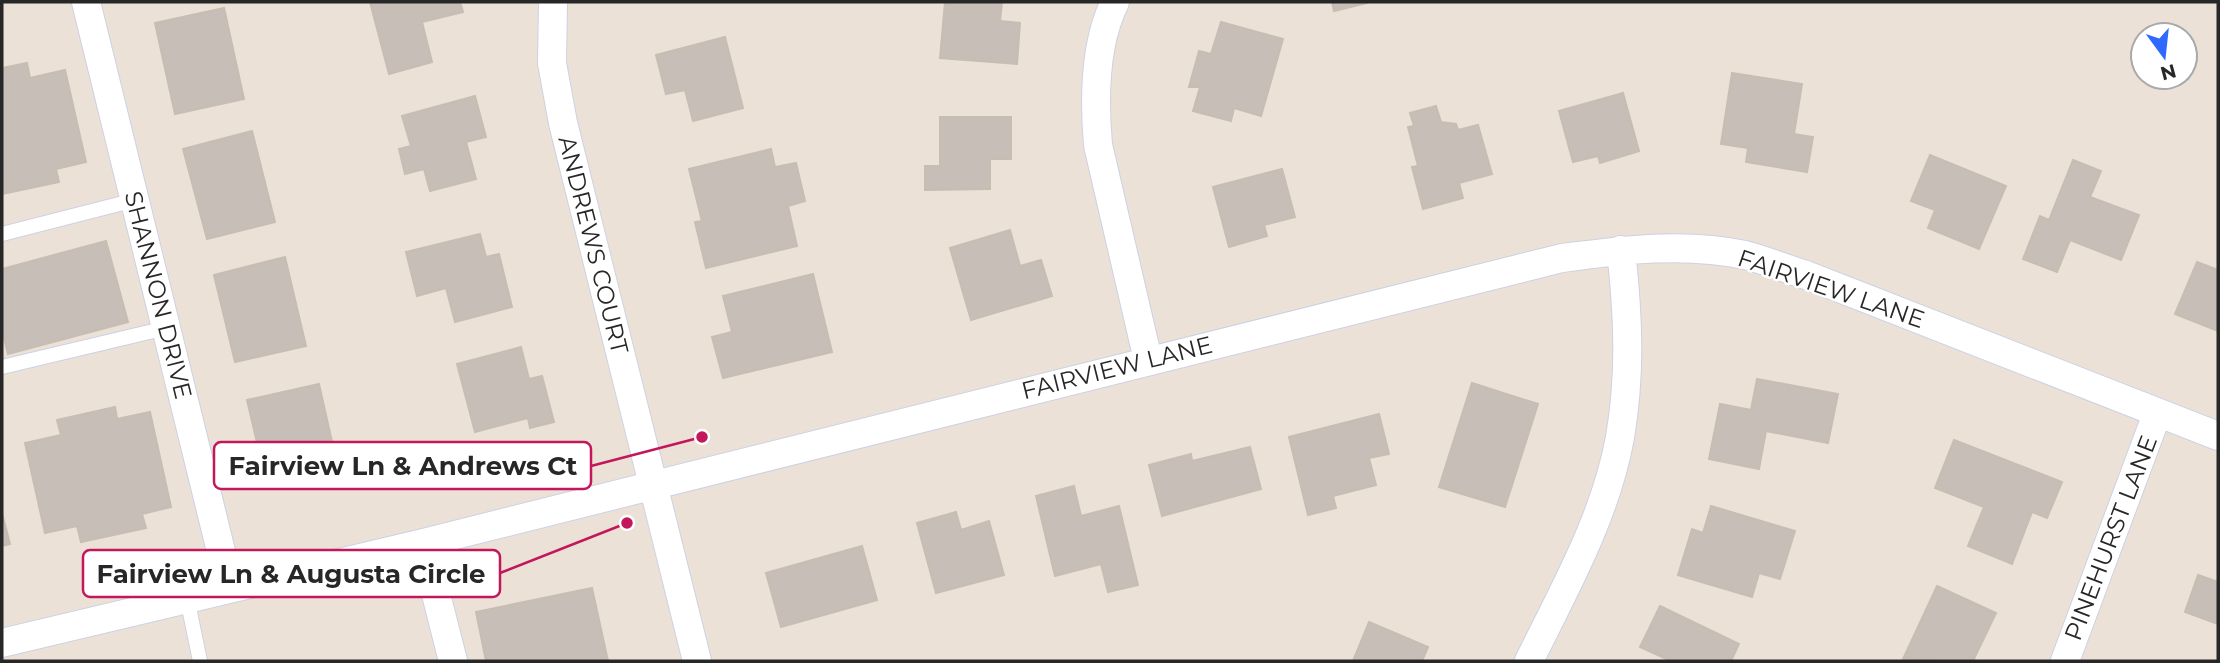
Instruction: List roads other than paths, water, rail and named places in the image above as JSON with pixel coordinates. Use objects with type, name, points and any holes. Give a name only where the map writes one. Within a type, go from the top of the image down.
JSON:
[{"type":"street","name":"SHANNON DRIVE","points":[[86,2],[230,588]]},
{"type":"street","name":"ANDREWS COURT","points":[[553,2],[552,63],[563,123],[696,661]]},
{"type":"street","points":[[1115,2],[1098,64],[1098,145],[1148,360]]},
{"type":"street","name":"FAIRVIEW LANE","points":[[2,643],[423,543],[1562,258],[1621,250],[1689,248],[1745,255],[1806,275],[2218,436]]},
{"type":"street","points":[[1530,661],[1577,563],[1602,498],[1620,439],[1628,376],[1629,315],[1621,250]]},
{"type":"street","name":"PINEHURST LANE","points":[[2064,661],[2157,414]]},
{"type":"street","points":[[423,543],[453,661]]},
{"type":"lane","points":[[2,234],[135,200]]},
{"type":"lane","points":[[2,367],[166,328]]},
{"type":"lane","points":[[187,598],[200,661]]},
{"type":"place","name":"Fairview Ln & Andrews Ct","points":[[702,437]]},
{"type":"place","name":"Fairview Ln & Augusta Circle","points":[[627,523]]}]
